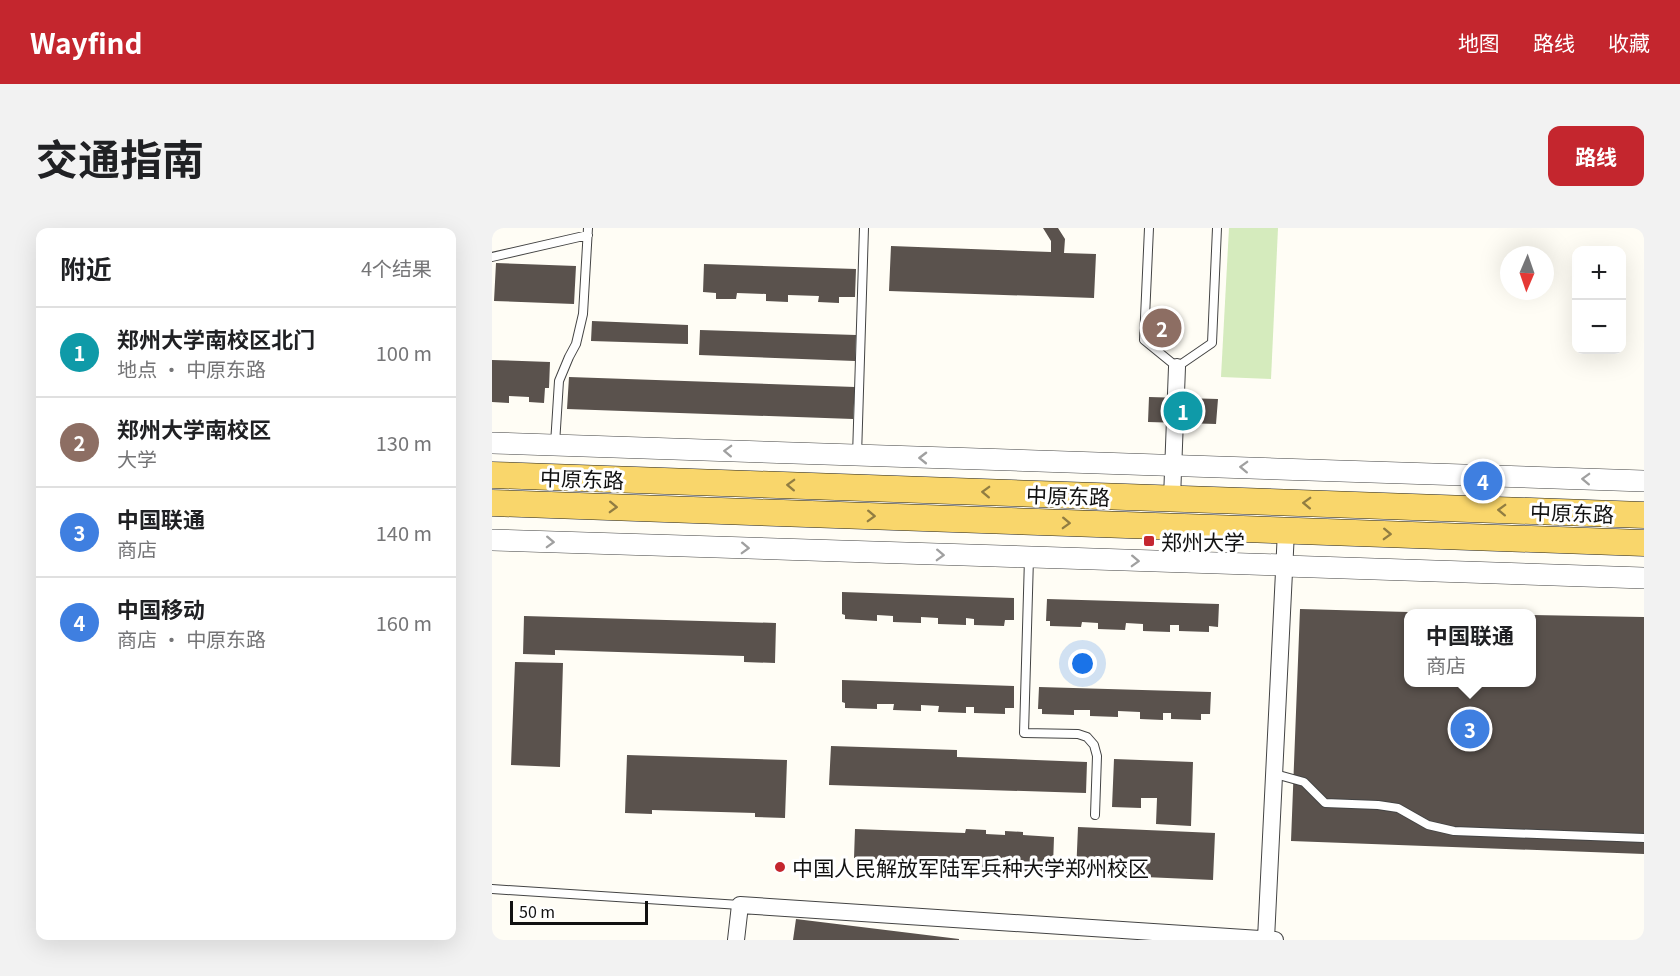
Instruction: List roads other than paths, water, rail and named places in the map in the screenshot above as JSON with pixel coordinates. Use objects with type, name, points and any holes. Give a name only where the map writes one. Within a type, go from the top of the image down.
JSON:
[{"type":"main road","name":"中原东路","points":[[492,475],[1644,514]]},
{"type":"main road","name":"中原东路","points":[[492,503],[1644,543]]},
{"type":"street","points":[[1172,498],[1177,367]]},
{"type":"street","points":[[492,442],[1644,481]]},
{"type":"street","points":[[1266,939],[1286,531]]},
{"type":"street","points":[[492,540],[1283,564],[1296,567],[1644,578]]},
{"type":"street","points":[[736,940],[740,905],[1118,935],[1275,940]]},
{"type":"lane","points":[[857,456],[864,228]]},
{"type":"lane","points":[[1149,228],[1144,340],[1177,367],[1212,343],[1217,228]]},
{"type":"lane","points":[[492,257],[588,232],[583,314],[576,344],[568,357],[559,381],[555,445]]},
{"type":"lane","points":[[1029,558],[1024,733],[1078,734],[1087,737],[1094,745],[1097,756],[1095,815]]},
{"type":"lane","points":[[1275,774],[1304,782],[1325,803],[1398,808],[1428,825],[1454,831],[1644,838]]},
{"type":"lane","points":[[492,889],[740,905]]},
{"type":"place","name":"郑州大学南校区","points":[[1162,328]]},
{"type":"place","name":"郑州大学南校区北门","points":[[1183,411]]},
{"type":"place","name":"中国移动","points":[[1483,481]]},
{"type":"place","name":"郑州大学","points":[[1149,541]]},
{"type":"place","name":"中国联通","points":[[1470,729]]},
{"type":"place","name":"中国人民解放军陆军兵种大学郑州校区","points":[[780,867]]}]
